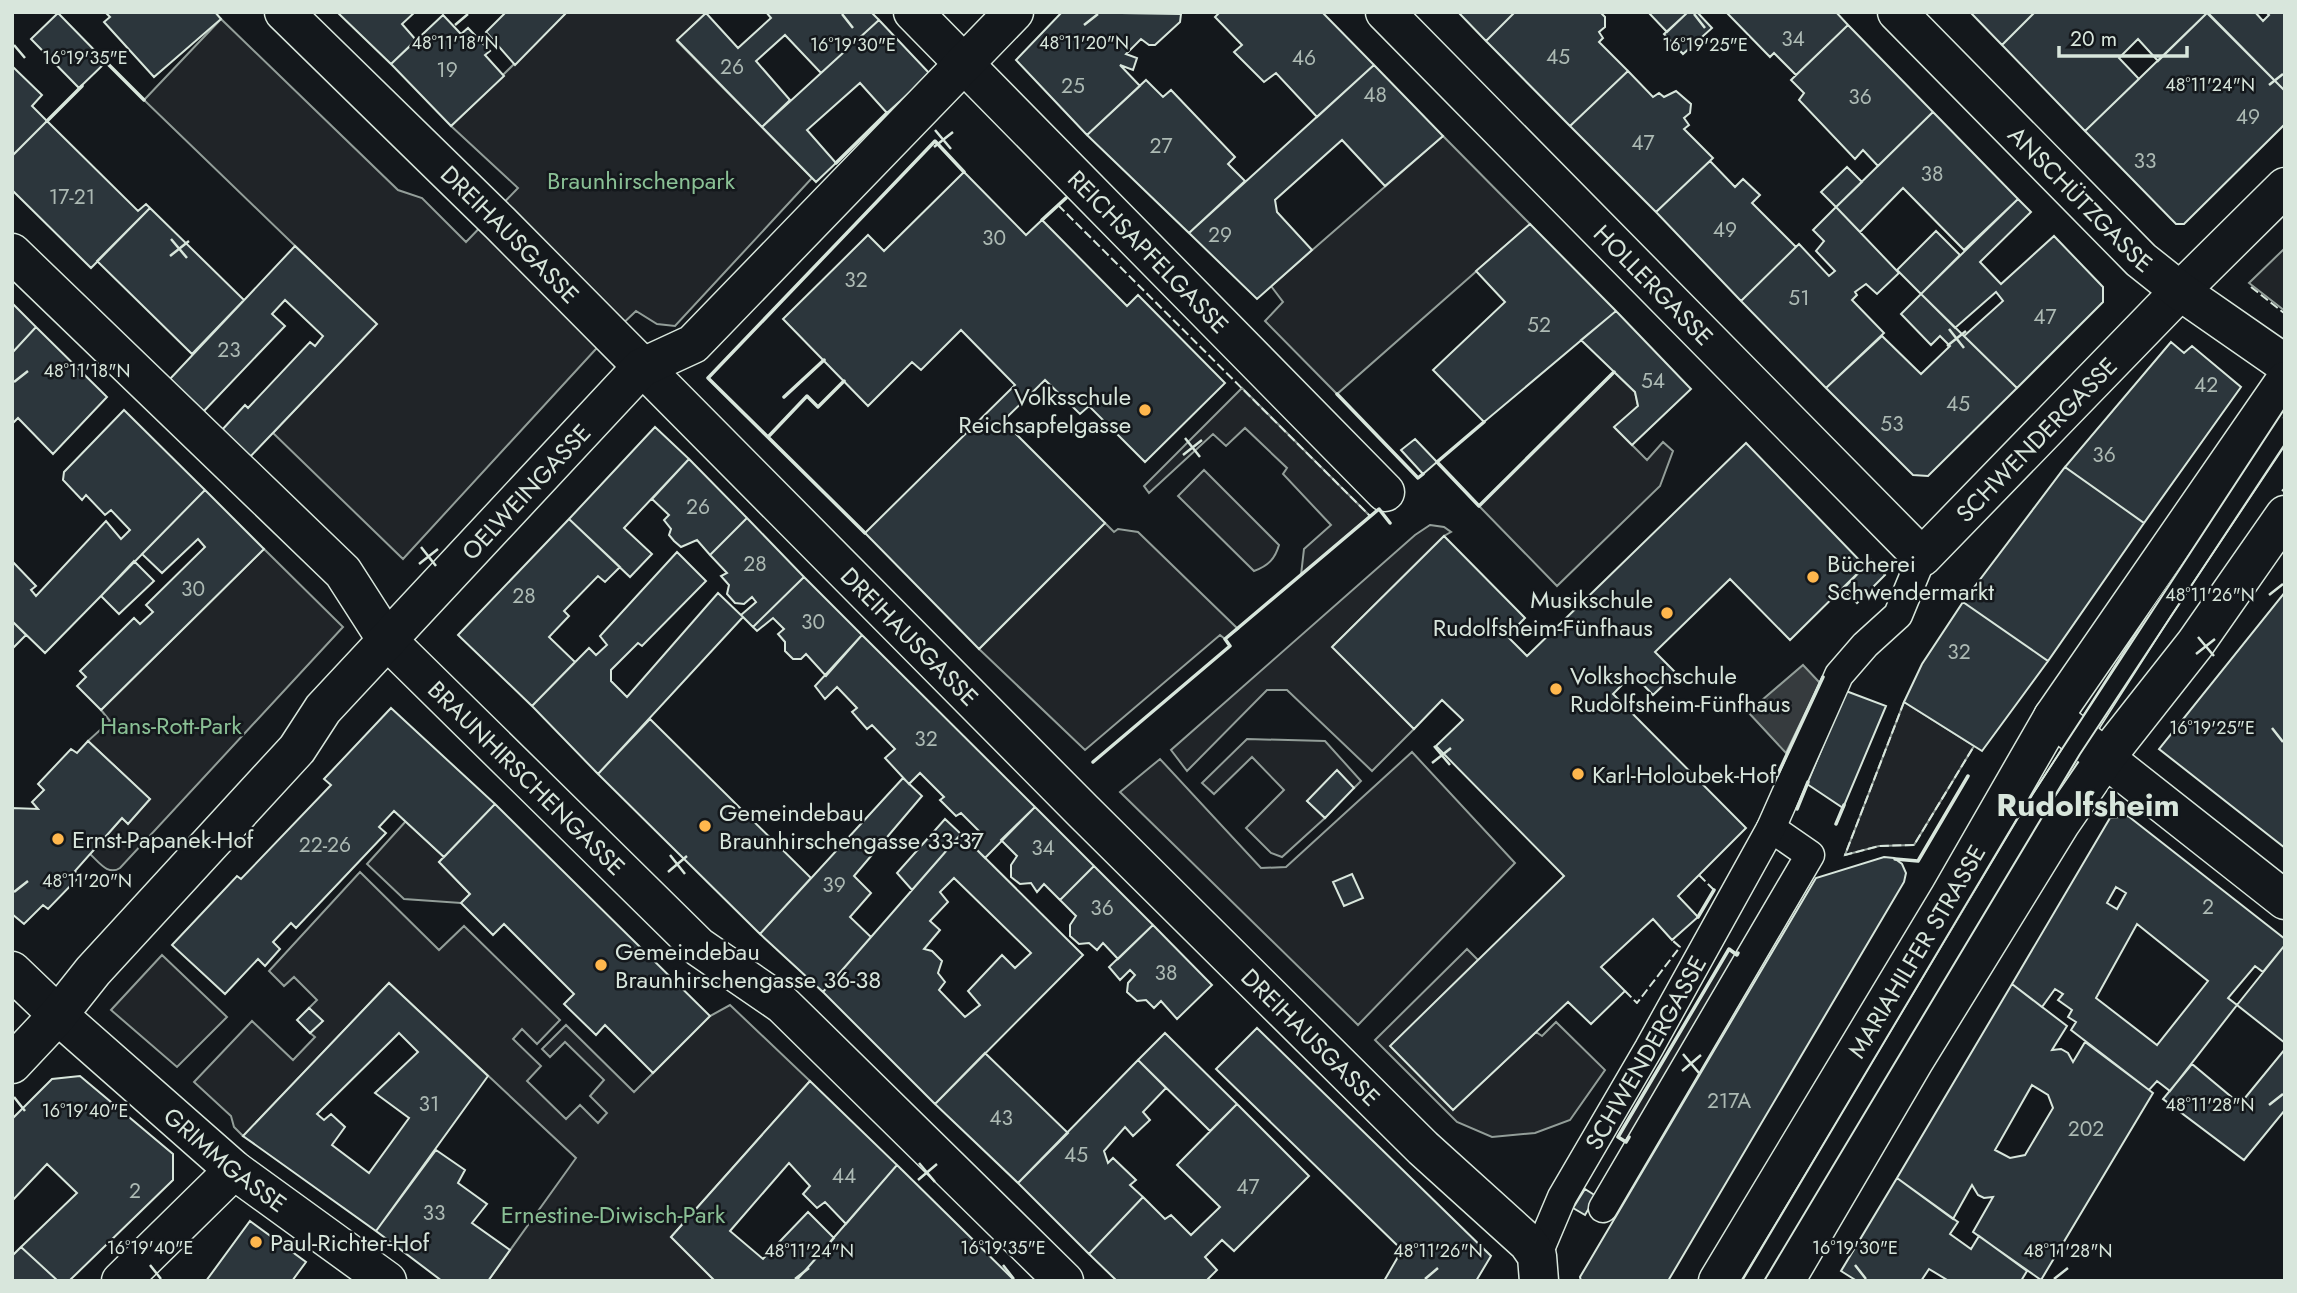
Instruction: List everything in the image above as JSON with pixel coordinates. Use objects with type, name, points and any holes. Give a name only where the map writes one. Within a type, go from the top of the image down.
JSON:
[{"type":"street","name":"DREIHAUSGASSE","points":[[284,12],[500,223],[1093,821],[1423,1147],[1528,1243],[1538,1269]]},
{"type":"street","name":"REICHSAPFELGASSE","points":[[913,12],[1385,492]]},
{"type":"street","name":"OELWEINGASSE","points":[[12,1065],[297,749],[323,709],[386,639],[641,368],[693,344],[1014,12]]},
{"type":"street","name":"HOLLERGASSE","points":[[1385,12],[1922,557]]},
{"type":"street","name":"ANSCHÜTZGASSE","points":[[1897,12],[2141,260],[2180,291],[2285,364]]},
{"type":"street","name":"SCHWENDERGASSE","points":[[1538,1269],[1562,1197],[1649,1048],[1771,828],[1839,675],[1865,645],[1898,615],[1922,557],[2180,291],[2285,187]]},
{"type":"street","name":"BRAUNHIRSCHENGASSE","points":[[12,253],[343,572],[386,639],[699,947],[782,1004],[1063,1281]]},
{"type":"street","name":"MARIAHILFER STRASSE","points":[[1785,1281],[1790,1217],[1950,896],[2080,738],[2285,381]]},
{"type":"street","name":"MARIAHILFER STRASSE","points":[[1718,1281],[1790,1217],[1914,1061],[2060,824],[2080,738],[2195,644],[2285,514]]},
{"type":"street","points":[[2080,738],[2285,900]]},
{"type":"street","name":"SCHWENDERGASSE","points":[[1603,1208],[1810,855],[1771,828]]},
{"type":"street","name":"GRIMMGASSE","points":[[12,971],[234,1170],[387,1281]]},
{"type":"street","points":[[121,1281],[234,1170]]},
{"type":"lane","points":[[2080,738],[2285,428]]},
{"type":"lane","points":[[1753,1281],[1790,1217]]},
{"type":"green space","name":"Braunhirschenpark","points":[[567,12],[707,12],[677,41],[812,178],[675,326],[657,324],[636,311],[595,350],[403,559],[273,433],[376,324],[144,100],[221,19],[398,190],[422,198],[466,242],[518,188],[451,126]]},
{"type":"green space","points":[[1443,136],[1530,224],[1337,394],[1265,321],[1283,302],[1271,286]]},
{"type":"green space","points":[[2285,248],[2285,311],[2249,283]]},
{"type":"green space","points":[[1614,372],[1635,392],[1638,406],[1615,428],[1647,460],[1663,442],[1673,451],[1660,486],[1557,586],[1479,506]]},
{"type":"green space","points":[[1242,388],[1370,516],[1301,575],[1304,549],[1331,525],[1283,474],[1287,468],[1245,428],[1226,446],[1213,434],[1149,493],[1144,486]]},
{"type":"green space","points":[[1204,470],[1279,545],[1273,558],[1263,567],[1254,571],[1178,496]]},
{"type":"green space","points":[[1105,523],[1114,532],[1118,529],[1138,532],[1238,629],[1225,639],[1220,635],[1085,750],[979,649]]},
{"type":"green space","points":[[1430,525],[1444,527],[1451,532],[1333,646],[1414,729],[1372,771],[1287,690],[1267,690],[1187,771],[1171,750],[1415,535]]},
{"type":"green space","name":"Hans-Rott-Park","points":[[264,549],[343,627],[120,868],[108,869],[90,854],[122,818],[128,823],[150,799],[88,741],[110,721],[101,710]]},
{"type":"green space","points":[[1904,702],[1974,746],[1914,845],[1879,846],[1845,855]]},
{"type":"green space","points":[[1247,739],[1325,741],[1361,781],[1354,788],[1337,771],[1307,801],[1325,818],[1282,857],[1271,853],[1246,828],[1284,790],[1252,757],[1214,794],[1202,783]]},
{"type":"green space","points":[[1412,752],[1515,863],[1358,1025],[1120,792],[1160,759],[1261,868],[1286,867]]},
{"type":"green space","points":[[406,821],[444,857],[439,862],[470,894],[461,903],[404,899],[367,864]]},
{"type":"green space","name":"Ernestine-Diwisch-Park","points":[[360,872],[439,950],[464,926],[560,1020],[537,1044],[522,1029],[513,1039],[541,1066],[527,1081],[566,1119],[580,1105],[598,1123],[607,1113],[590,1096],[604,1080],[565,1042],[550,1057],[542,1049],[566,1025],[634,1092],[710,1016],[730,1005],[810,1081],[671,1237],[715,1281],[488,1281],[576,1158],[389,983],[243,1136],[234,1127],[231,1116],[194,1082],[252,1021],[293,1060],[315,1037],[310,1033],[322,1021],[309,1008],[317,1000],[294,977],[284,986],[269,971]]},
{"type":"green space","points":[[1467,949],[1478,960],[1391,1046],[1453,1109],[1536,1032],[1542,1036],[1556,1022],[1605,1070],[1570,1120],[1535,1133],[1492,1137],[1457,1122],[1375,1040]]},
{"type":"green space","points":[[1729,949],[1737,955],[1626,1142],[1618,1137]]},
{"type":"green space","points":[[162,955],[227,1017],[177,1067],[111,1010]]},
{"type":"shaded area","points":[[1803,665],[1820,683],[1786,753],[1748,712]]},
{"type":"building","points":[[105,12],[215,12],[221,19],[154,77],[104,22],[110,17]]},
{"type":"building","points":[[337,12],[415,12],[402,24],[416,40],[391,64]]},
{"type":"building","points":[[506,12],[567,12],[515,65],[486,32]]},
{"type":"building","points":[[766,12],[871,12],[879,20],[821,73],[785,35],[756,61],[790,100],[762,127],[677,40],[706,13],[738,48],[771,18]]},
{"type":"building","points":[[1062,12],[1181,14],[1180,22],[1155,45],[1149,45],[1141,39],[1126,54],[1137,58],[1133,70],[1120,65],[1140,86],[1087,135],[1016,60]]},
{"type":"building","points":[[1220,12],[1322,12],[1374,65],[1317,117],[1276,73],[1264,82],[1234,52],[1242,45],[1215,17]]},
{"type":"building","points":[[1458,12],[1515,12],[1486,41]]},
{"type":"building","points":[[1515,12],[1600,12],[1605,17],[1605,27],[1599,32],[1603,38],[1599,42],[1628,71],[1570,126],[1486,41]]},
{"type":"building","points":[[1648,12],[1688,12],[1667,32]]},
{"type":"building","points":[[1688,12],[1697,12],[1712,28],[1683,54],[1664,34]]},
{"type":"building","points":[[1726,12],[1836,12],[1848,25],[1796,75],[1774,53],[1770,57]]},
{"type":"building","points":[[1970,12],[2035,12],[2002,45]]},
{"type":"building","points":[[2035,12],[2207,13],[2158,61],[2138,39],[2119,58],[2139,79],[2085,131],[2002,45]]},
{"type":"building","points":[[2207,12],[2255,12],[2263,21],[2269,15],[2266,12],[2285,12],[2285,91]]},
{"type":"building","points":[[58,13],[106,62],[79,88],[31,39]]},
{"type":"building","points":[[2207,13],[2285,91],[2285,124],[2184,224],[2176,224],[2085,131]]},
{"type":"building","points":[[443,15],[461,34],[468,28],[490,51],[485,55],[504,76],[451,126],[391,64]]},
{"type":"building","points":[[879,20],[930,74],[887,113],[860,83],[807,130],[836,163],[816,182],[762,127]]},
{"type":"building","points":[[1848,25],[1933,112],[1878,166],[1863,150],[1855,159],[1799,100],[1804,93],[1791,80]]},
{"type":"building","points":[[1374,65],[1443,136],[1385,186],[1342,140],[1275,200],[1277,212],[1312,250],[1257,299],[1189,233]]},
{"type":"building","points":[[12,66],[42,95],[32,106],[47,121],[12,156]]},
{"type":"building","points":[[1628,71],[1653,97],[1659,93],[1664,97],[1676,91],[1691,104],[1690,113],[1684,118],[1689,125],[1684,129],[1713,158],[1656,212],[1570,126]]},
{"type":"building","points":[[1146,80],[1163,97],[1171,90],[1235,157],[1228,164],[1245,181],[1189,233],[1087,135]]},
{"type":"building","points":[[1933,112],[2018,199],[1964,250],[1903,188],[1860,232],[1836,207]]},
{"type":"building","points":[[47,121],[138,211],[146,204],[150,208],[91,268],[12,190],[12,156]]},
{"type":"building","points":[[1710,161],[1735,187],[1743,179],[1760,195],[1752,203],[1796,247],[1741,301],[1656,212]]},
{"type":"building","points":[[1847,167],[1862,182],[1836,207],[1821,192]]},
{"type":"building","name":"Volksschule Reichsapfelgasse","points":[[964,172],[1026,235],[1042,220],[1127,306],[1138,295],[1225,383],[1145,462],[1089,406],[1080,414],[1045,380],[1003,421],[1105,523],[979,649],[865,533],[1015,385],[961,330],[921,370],[912,362],[868,406],[783,319],[868,235],[884,251]]},
{"type":"building","points":[[2018,199],[2031,212],[1980,262],[2001,284],[2054,236],[2103,287],[2103,302],[2017,388],[1964,336],[2003,301],[1996,292],[1955,328],[1921,294]]},
{"type":"building","points":[[1836,207],[1899,273],[1877,294],[1866,284],[1855,292],[1857,295],[1852,300],[1884,333],[1826,388],[1741,301],[1799,244],[1829,276],[1835,271],[1816,251],[1824,241],[1813,230]]},
{"type":"building","points":[[150,208],[244,300],[192,354],[97,261]]},
{"type":"building","points":[[1530,224],[1616,311],[1484,422],[1433,370],[1505,302],[1476,271]]},
{"type":"building","points":[[1936,231],[1960,255],[1921,294],[1897,270]]},
{"type":"building","points":[[295,246],[377,324],[249,458],[221,431],[245,405],[248,408],[310,342],[315,346],[323,336],[285,300],[272,314],[285,326],[203,412],[169,380]]},
{"type":"building","points":[[1921,294],[2017,388],[1928,476],[1913,475],[1826,388],[1882,336],[1921,374],[1950,346],[1940,336],[1931,345],[1901,314]]},
{"type":"building","points":[[12,303],[36,327],[12,353]]},
{"type":"building","points":[[1616,311],[1691,389],[1632,445],[1614,427],[1638,406],[1635,392],[1581,340]]},
{"type":"building","points":[[36,327],[107,397],[53,454],[18,418],[12,424],[12,353]]},
{"type":"building","points":[[2171,342],[2184,353],[2192,346],[2241,387],[2144,523],[2065,467]]},
{"type":"building","points":[[124,410],[205,490],[45,653],[12,621],[12,561],[36,586],[31,590],[36,596],[106,521],[121,539],[130,530],[111,510],[105,515],[86,495],[82,500],[63,480],[64,472]]},
{"type":"building","points":[[655,427],[689,459],[624,528],[652,554],[630,577],[569,519]]},
{"type":"building","points":[[1415,439],[1437,462],[1423,474],[1401,450]]},
{"type":"building","name":"Volkshochschule Rudolfsheim-Fünfhaus","points":[[1746,443],[1865,566],[1790,640],[1730,579],[1655,652],[1676,673],[1653,695],[1633,674],[1613,694],[1746,828],[1678,896],[1698,917],[1672,940],[1653,919],[1601,967],[1625,991],[1591,1024],[1568,1002],[1453,1110],[1390,1046],[1564,876],[1436,746],[1463,720],[1442,700],[1414,729],[1332,647],[1444,536],[1525,618],[1507,636],[1527,656]]},
{"type":"building","points":[[689,459],[747,518],[710,555],[697,540],[681,547],[674,541],[669,535],[671,529],[664,520],[669,515],[652,499]]},
{"type":"building","points":[[2065,467],[2144,523],[2048,661],[1963,602]]},
{"type":"building","points":[[205,490],[264,549],[101,710],[77,686],[86,677],[80,671],[134,618],[140,624],[153,612],[146,605],[205,547],[198,539],[162,573],[142,554]]},
{"type":"building","points":[[747,518],[804,577],[753,627],[741,615],[756,602],[752,597],[744,604],[735,603],[727,594],[729,585],[721,576],[727,573],[710,555]]},
{"type":"building","points":[[569,519],[620,567],[605,582],[598,576],[564,611],[569,616],[549,637],[575,662],[532,706],[458,635]]},
{"type":"building","points":[[677,552],[706,581],[642,646],[638,643],[611,670],[611,681],[627,697],[718,593],[743,617],[598,774],[532,706],[589,648],[596,655],[607,645],[600,636]]},
{"type":"building","points":[[1871,560],[1885,575],[1857,603],[1843,589]]},
{"type":"building","points":[[134,561],[154,581],[119,614],[101,596]]},
{"type":"building","points":[[804,577],[862,635],[826,676],[806,654],[801,659],[793,659],[785,651],[785,642],[778,634],[784,629],[773,618],[757,631],[753,627]]},
{"type":"building","points":[[2285,592],[2285,848],[2159,749]]},
{"type":"building","points":[[1963,602],[2048,661],[1982,751],[1904,702],[1922,664]]},
{"type":"building","points":[[12,621],[26,635],[12,649]]},
{"type":"building","points":[[862,635],[1035,807],[985,858],[970,843],[980,832],[961,813],[956,816],[940,800],[944,797],[920,773],[909,784],[885,758],[895,749],[872,725],[867,729],[852,712],[857,708],[837,687],[825,699],[815,686]]},
{"type":"building","points":[[1846,691],[1886,706],[1843,808],[1807,784]]},
{"type":"building","points":[[391,708],[495,804],[444,857],[394,811],[379,827],[386,833],[296,928],[291,923],[273,942],[280,949],[265,966],[258,959],[225,994],[172,945],[237,876],[241,879],[331,785],[324,779]]},
{"type":"building","name":"Gemeindebau Braunhirschengasse 33-37","points":[[650,719],[811,878],[760,934],[598,774]]},
{"type":"building","name":"Ernst-Papanek-Hof","points":[[88,741],[150,799],[128,824],[122,818],[75,871],[79,877],[48,909],[43,905],[24,924],[12,914],[12,808],[38,809],[32,802],[44,790],[38,784],[71,749],[77,753]]},
{"type":"building","points":[[1337,770],[1354,788],[1325,818],[1307,801]]},
{"type":"building","points":[[903,778],[922,796],[854,876],[871,893],[850,917],[871,937],[823,992],[760,934]]},
{"type":"building","name":"Gemeindebau Braunhirschengasse 36-38","points":[[495,804],[710,1016],[653,1073],[605,1025],[596,1035],[564,1004],[574,994],[504,924],[493,935],[461,903],[470,894],[439,862]]},
{"type":"building","points":[[1035,807],[1094,866],[1060,900],[1044,884],[1037,892],[1031,883],[1020,884],[1011,877],[1011,865],[1017,856],[1001,840]]},
{"type":"building","points":[[2128,816],[2285,939],[2285,945],[2263,972],[2255,966],[2228,998],[2237,1005],[2170,1091],[2157,1081],[2149,1090],[2071,1030],[2076,1022],[2068,1017],[2072,1010],[2058,1000],[2063,994],[2055,989],[2042,1007],[2012,984],[2110,818]],"holes":[[[2116,887],[2126,893],[2117,909],[2107,903]],[[2137,924],[2208,981],[2157,1045],[2096,998]]]},
{"type":"building","points":[[945,819],[961,834],[912,890],[897,873]]},
{"type":"building","points":[[961,834],[1083,955],[935,1104],[823,992]],"holes":[[[954,878],[1031,953],[1015,968],[1002,955],[968,991],[980,1005],[965,1017],[939,990],[945,982],[938,973],[942,961],[932,951],[924,949],[940,930],[930,921],[948,902],[940,892]]]},
{"type":"building","points":[[1884,857],[1894,858],[1902,864],[1906,873],[1904,882],[1668,1281],[1581,1281],[1580,1277],[1816,878]]},
{"type":"building","points":[[1094,866],[1153,925],[1118,959],[1103,943],[1097,950],[1089,943],[1079,944],[1070,936],[1070,925],[1076,916],[1060,900]]},
{"type":"building","points":[[1352,874],[1363,898],[1344,906],[1333,882]]},
{"type":"building","points":[[1153,925],[1212,985],[1177,1019],[1161,1001],[1154,1008],[1146,1000],[1137,1001],[1127,992],[1128,983],[1135,975],[1130,970],[1120,980],[1109,967]]},
{"type":"building","points":[[2285,945],[2285,1043],[2237,1005]]},
{"type":"building","points":[[389,983],[488,1076],[376,1231],[243,1136]],"holes":[[[399,1033],[418,1052],[375,1093],[409,1118],[369,1173],[332,1145],[345,1127],[331,1114],[324,1120],[317,1114]]]},
{"type":"building","points":[[2012,984],[2067,1026],[2052,1050],[2061,1049],[2068,1053],[2073,1062],[2085,1042],[2153,1093],[2041,1280],[1973,1232],[1993,1197],[1984,1198],[1978,1195],[1972,1185],[1953,1219],[1897,1178]],"holes":[[[2032,1085],[2048,1095],[2053,1108],[2025,1155],[2010,1158],[1995,1150]]]},
{"type":"building","points":[[309,1008],[323,1021],[310,1033],[297,1020]]},
{"type":"building","points":[[1257,1028],[1491,1256],[1476,1281],[1384,1281],[1402,1250],[1216,1069]]},
{"type":"building","points":[[1165,1033],[1237,1104],[1210,1131],[1138,1060]]},
{"type":"building","points":[[2285,1049],[2285,1110],[2244,1160],[2163,1099],[2192,1064],[2240,1104]]},
{"type":"building","points":[[985,1053],[1068,1133],[1018,1183],[935,1104]]},
{"type":"building","points":[[1138,1060],[1166,1088],[1143,1112],[1150,1120],[1133,1136],[1125,1127],[1104,1151],[1108,1163],[1113,1158],[1136,1180],[1130,1185],[1143,1197],[1089,1254],[1018,1183]]},
{"type":"building","points":[[80,1076],[173,1154],[173,1180],[69,1281],[58,1281],[21,1247],[77,1193],[47,1164],[12,1201],[12,1119],[52,1079]]},
{"type":"building","points":[[810,1081],[897,1165],[846,1224],[825,1202],[817,1208],[803,1194],[810,1186],[789,1163],[730,1231],[763,1259],[808,1212],[834,1238],[796,1281],[715,1281],[671,1237]]},
{"type":"building","points":[[1237,1104],[1309,1176],[1234,1251],[1222,1240],[1205,1257],[1217,1270],[1206,1281],[1117,1281],[1089,1254],[1143,1197],[1165,1219],[1171,1215],[1191,1235],[1220,1207],[1177,1165]]},
{"type":"building","points":[[436,1150],[465,1170],[458,1183],[487,1204],[472,1223],[510,1250],[488,1281],[442,1281],[376,1231]]},
{"type":"building","points":[[897,1165],[1015,1281],[796,1281]]},
{"type":"building","points":[[1897,1178],[1958,1222],[1950,1234],[1971,1249],[1979,1236],[2027,1271],[2021,1281],[1949,1281],[1929,1269],[1921,1281],[1857,1281],[1841,1271]]},
{"type":"building","points":[[1585,1189],[1596,1196],[1585,1215],[1573,1208]]},
{"type":"building","name":"Paul-Richter-Hof","points":[[250,1221],[306,1262],[292,1281],[206,1281]]},
{"type":"building","points":[[21,1247],[58,1281],[12,1281],[12,1256]]},
{"type":"tram line","points":[[1742,1281],[2024,807],[2285,408]]},
{"type":"tram line","points":[[1764,1281],[2080,754],[2285,444]]},
{"type":"fence","points":[[1058,205],[1370,516]]},
{"type":"fence","points":[[2251,287],[2284,313]]},
{"type":"fence","points":[[2282,491],[2285,488]]},
{"type":"fence","points":[[1904,702],[1845,855],[1879,846],[1914,845],[1974,746]]},
{"type":"fence","points":[[1699,875],[1714,890]]},
{"type":"fence","points":[[1625,991],[1637,1003],[1680,947],[1672,940]]},
{"type":"wall","points":[[104,64],[106,62],[144,100]]},
{"type":"wall","points":[[47,121],[82,86]]},
{"type":"wall","points":[[836,163],[887,113]]},
{"type":"wall","points":[[865,533],[708,378],[935,141],[964,172]]},
{"type":"wall","points":[[1042,220],[1066,198]]},
{"type":"wall","points":[[784,397],[824,360]]},
{"type":"wall","points":[[1484,422],[1437,462],[1479,506],[1614,372]]},
{"type":"wall","points":[[768,437],[807,396],[818,407],[844,381]]},
{"type":"wall","points":[[1337,394],[1418,478],[1423,474]]},
{"type":"wall","points":[[1093,762],[1230,646],[1225,639],[1379,509],[1390,523]]},
{"type":"wall","points":[[1777,776],[1823,677]]},
{"type":"wall","points":[[1895,859],[1918,861],[1968,776]]},
{"type":"wall","points":[[1797,809],[1808,782]]},
{"type":"wall","points":[[1836,824],[1844,805]]},
{"type":"wall","points":[[1698,917],[1714,890]]},
{"type":"wall","points":[[1629,1137],[1626,1142],[1618,1137],[1729,949],[1737,955],[1738,953]]},
{"type":"place","name":"Volksschule Reichsapfelgasse","points":[[1145,410]]},
{"type":"place","name":"Bücherei Schwendermarkt","points":[[1813,577]]},
{"type":"place","name":"Musikschule Rudolfsheim-Fünfhaus","points":[[1667,613]]},
{"type":"place","name":"Volkshochschule Rudolfsheim-Fünfhaus","points":[[1556,689]]},
{"type":"place","name":"Karl-Holoubek-Hof","points":[[1578,774]]},
{"type":"place","name":"Gemeindebau Braunhirschengasse 33-37","points":[[705,826]]},
{"type":"place","name":"Ernst-Papanek-Hof","points":[[58,839]]},
{"type":"place","name":"Gemeindebau Braunhirschengasse 36-38","points":[[601,965]]},
{"type":"place","name":"Paul-Richter-Hof","points":[[256,1242]]},
{"type":"district","name":"Rudolfsheim","points":[[2088,805]]}]
